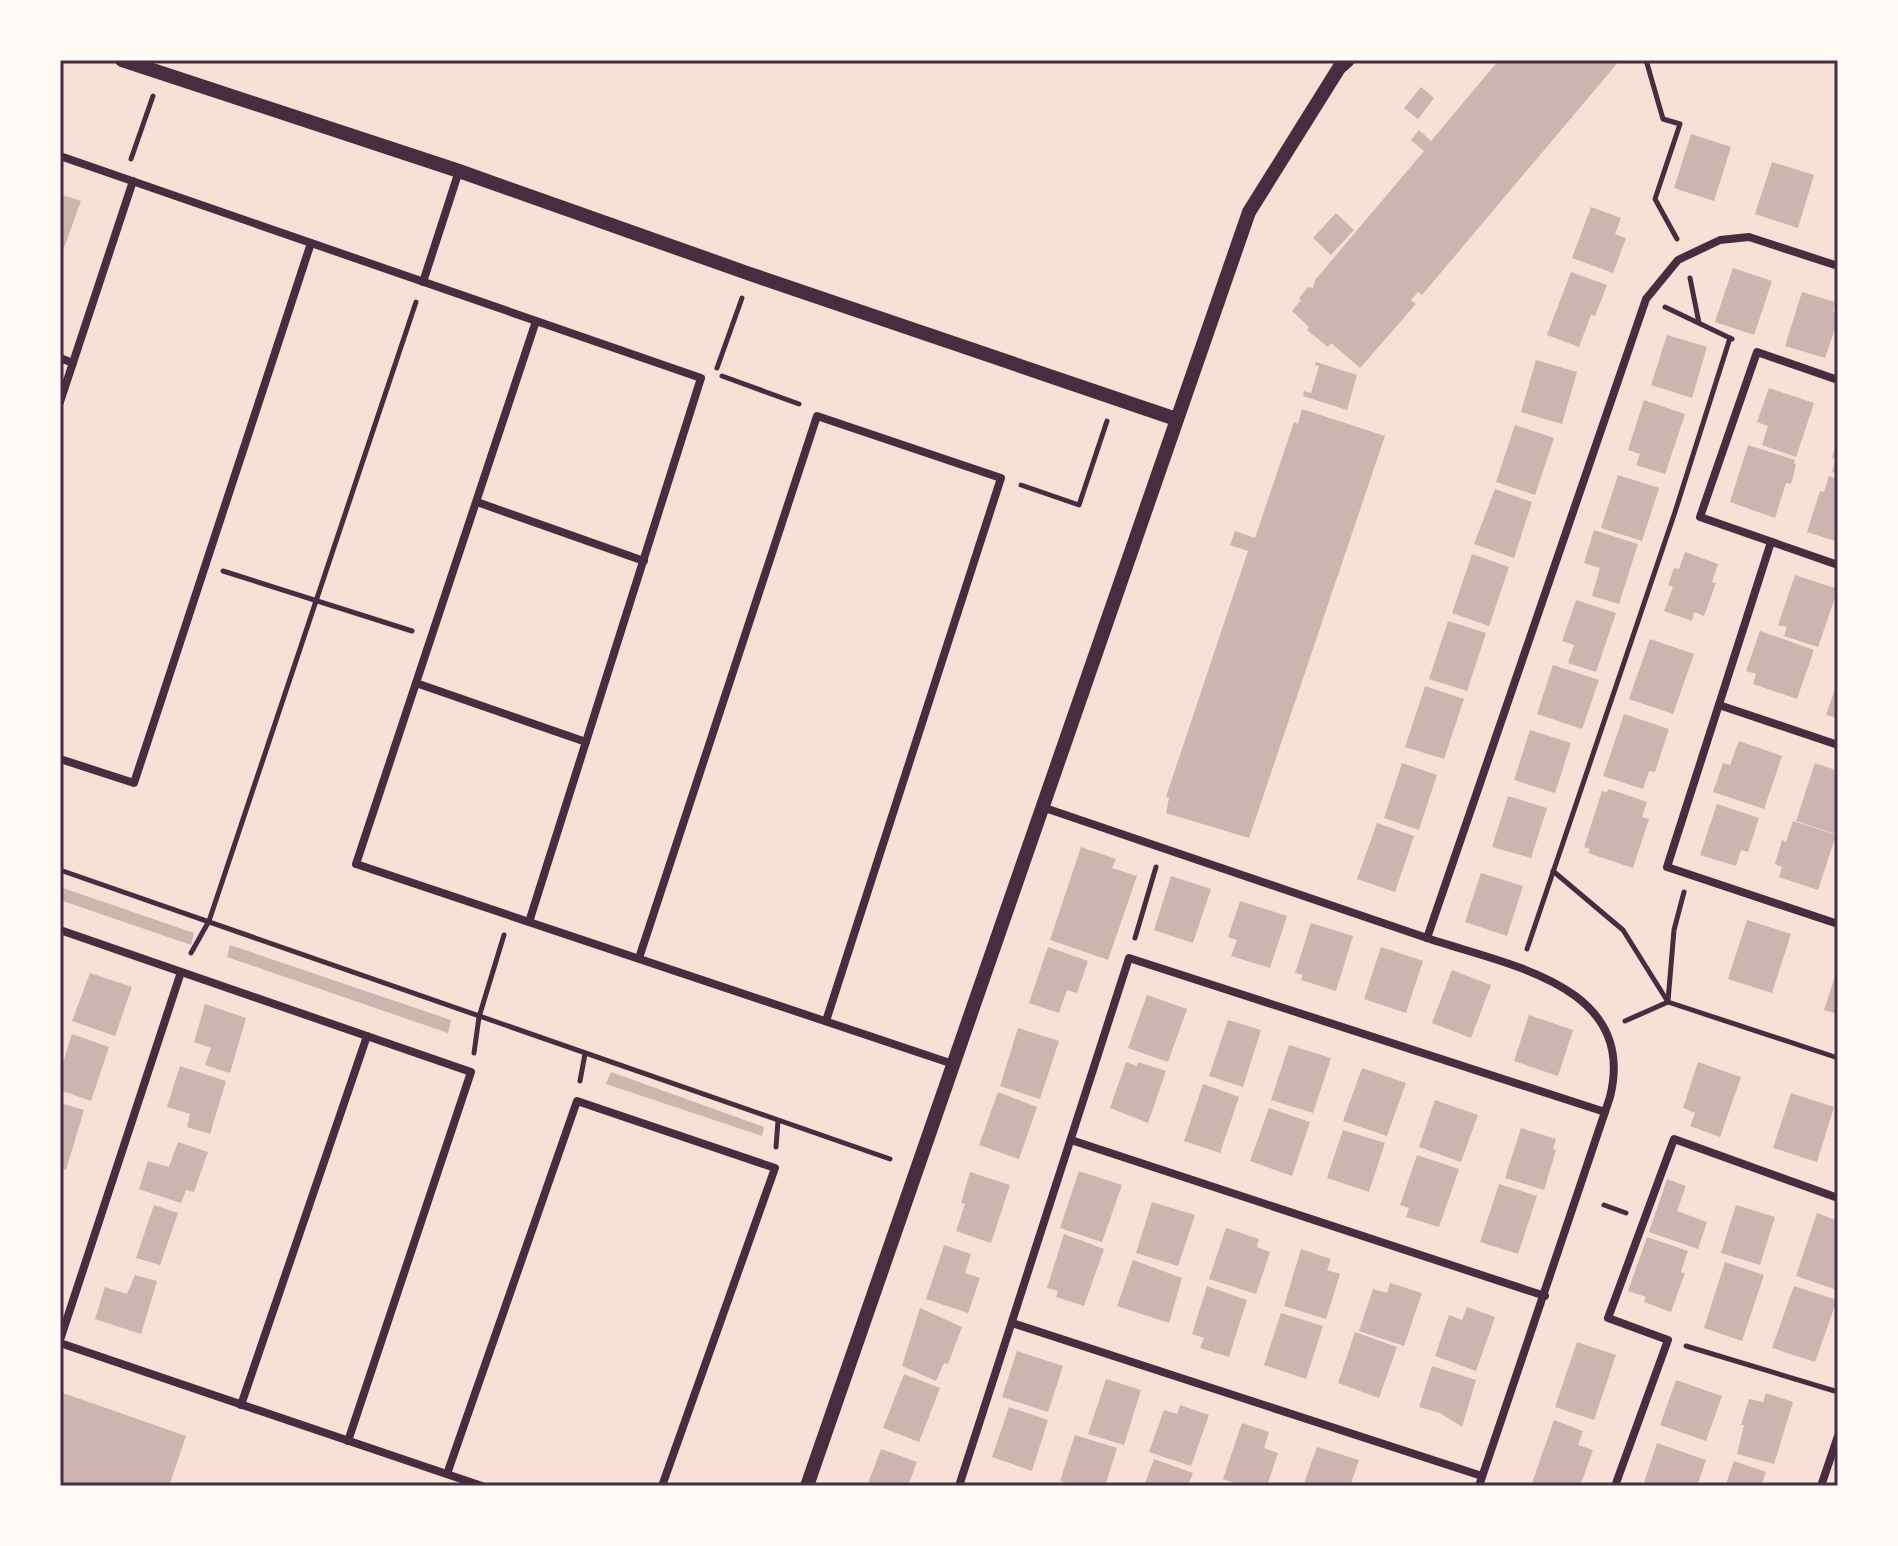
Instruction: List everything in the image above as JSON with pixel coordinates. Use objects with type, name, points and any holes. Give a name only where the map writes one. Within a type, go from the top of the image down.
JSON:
[{"type":"street","points":[[122,60],[459,171],[1176,419]]},
{"type":"street","points":[[807,1486],[1045,808],[1249,212],[1339,68],[1348,60]]},
{"type":"street","points":[[60,156],[701,378],[529,922]]},
{"type":"street","points":[[423,282],[459,171]]},
{"type":"street","points":[[60,402],[128,180]]},
{"type":"street","points":[[1427,938],[1646,299],[1678,260],[1720,240],[1749,237],[1838,266]]},
{"type":"street","points":[[60,759],[134,783],[311,243]]},
{"type":"street","points":[[536,321],[356,864],[953,1064]]},
{"type":"street","points":[[1838,380],[1757,352],[1700,517],[1838,565]]},
{"type":"street","points":[[60,358],[73,363]]},
{"type":"street","points":[[639,958],[817,416],[1001,478],[826,1021]]},
{"type":"street","points":[[477,502],[644,561]]},
{"type":"street","points":[[1771,542],[1667,867],[1838,924]]},
{"type":"street","points":[[416,683],[586,742]]},
{"type":"street","points":[[1719,705],[1838,745]]},
{"type":"street","points":[[1045,808],[1520,969],[1567,988],[1588,1004],[1607,1030],[1615,1054],[1615,1078],[1545,1296],[1479,1486]]},
{"type":"street","points":[[60,930],[471,1072],[348,1441]]},
{"type":"street","points":[[959,1486],[1129,958],[1605,1112]]},
{"type":"street","points":[[181,972],[60,1342],[482,1486]]},
{"type":"street","points":[[241,1405],[367,1036]]},
{"type":"street","points":[[447,1474],[577,1101],[775,1168],[662,1486]]},
{"type":"street","points":[[1615,1486],[1668,1340],[1608,1318],[1674,1139],[1838,1198]]},
{"type":"street","points":[[1071,1140],[1545,1296]]},
{"type":"street","points":[[1012,1323],[1482,1476]]},
{"type":"street","points":[[1821,1486],[1838,1436]]},
{"type":"path","points":[[1646,60],[1663,119],[1680,124],[1655,199],[1686,256],[1699,323]]},
{"type":"path","points":[[128,180],[155,91]]},
{"type":"path","points":[[750,274],[715,374],[801,404],[817,416]]},
{"type":"path","points":[[181,972],[209,921],[423,282]]},
{"type":"path","points":[[1520,969],[1675,512],[1730,338],[1646,299]]},
{"type":"path","points":[[1001,478],[1079,505],[1109,417]]},
{"type":"path","points":[[204,566],[432,637]]},
{"type":"path","points":[[1129,958],[1162,848]]},
{"type":"path","points":[[60,870],[890,1159]]},
{"type":"path","points":[[1553,871],[1623,930],[1668,1002],[1838,1058]]},
{"type":"path","points":[[1668,1002],[1674,930],[1688,874]]},
{"type":"path","points":[[471,1072],[479,1017],[510,915]]},
{"type":"path","points":[[1607,1030],[1668,1002]]},
{"type":"path","points":[[1668,1340],[1838,1392]]},
{"type":"building","points":[[1499,60],[1620,60],[1422,295],[1418,292],[1411,300],[1416,304],[1360,368],[1331,343],[1328,347],[1307,330],[1309,327],[1292,311],[1308,287],[1313,288],[1315,280],[1424,151],[1411,140],[1419,130],[1431,141]]},
{"type":"building","points":[[1421,87],[1434,98],[1418,119],[1404,108]]},
{"type":"building","points":[[1691,134],[1731,147],[1714,201],[1674,188]]},
{"type":"building","points":[[1772,162],[1814,175],[1798,228],[1755,214]]},
{"type":"building","points":[[60,194],[81,201],[60,259]]},
{"type":"building","points":[[1591,207],[1621,218],[1615,234],[1626,238],[1613,273],[1572,258]]},
{"type":"building","points":[[1336,213],[1354,230],[1331,255],[1313,238]]},
{"type":"building","points":[[1733,268],[1772,281],[1754,335],[1715,322]]},
{"type":"building","points":[[1571,272],[1607,285],[1579,347],[1547,335]]},
{"type":"building","points":[[1802,292],[1835,302],[1833,311],[1838,313],[1838,320],[1825,358],[1785,346]]},
{"type":"building","points":[[1667,335],[1707,347],[1692,398],[1651,385]]},
{"type":"building","points":[[1536,360],[1577,372],[1562,424],[1521,412]]},
{"type":"building","points":[[1316,362],[1357,375],[1347,410],[1303,396],[1304,391],[1311,393],[1319,366],[1315,365]]},
{"type":"building","points":[[1769,388],[1814,403],[1796,457],[1762,445],[1768,426],[1757,422]]},
{"type":"building","points":[[1644,400],[1685,414],[1665,474],[1636,465],[1640,454],[1628,450]]},
{"type":"building","points":[[1302,409],[1385,436],[1249,838],[1166,813],[1169,798],[1166,797],[1248,551],[1230,545],[1235,531],[1255,538],[1294,422],[1298,424]]},
{"type":"building","points":[[1515,425],[1554,438],[1535,495],[1496,482]]},
{"type":"building","points":[[1838,441],[1838,474],[1832,472]]},
{"type":"building","points":[[1748,445],[1795,460],[1791,484],[1786,483],[1775,518],[1730,502]]},
{"type":"building","points":[[1618,475],[1659,488],[1642,541],[1601,528]]},
{"type":"building","points":[[1829,476],[1838,479],[1838,542],[1807,532],[1820,491],[1824,492]]},
{"type":"building","points":[[1495,489],[1532,502],[1514,558],[1474,544]]},
{"type":"building","points":[[1594,530],[1638,544],[1619,604],[1592,596],[1600,568],[1584,563]]},
{"type":"building","points":[[1685,552],[1718,564],[1712,582],[1716,583],[1704,616],[1694,612],[1692,621],[1664,611],[1673,587],[1668,585],[1674,568],[1679,569]]},
{"type":"building","points":[[1472,554],[1509,567],[1489,626],[1452,613]]},
{"type":"building","points":[[1795,575],[1838,589],[1818,647],[1784,636],[1787,627],[1778,625]]},
{"type":"building","points":[[1576,600],[1616,613],[1596,672],[1568,663],[1574,645],[1562,641]]},
{"type":"building","points":[[1448,621],[1486,633],[1467,691],[1429,679]]},
{"type":"building","points":[[1760,631],[1814,650],[1797,699],[1753,684],[1756,674],[1746,671]]},
{"type":"building","points":[[1650,639],[1694,654],[1673,714],[1629,699]]},
{"type":"building","points":[[1553,665],[1599,680],[1582,729],[1537,714]]},
{"type":"building","points":[[1838,680],[1838,718],[1826,715]]},
{"type":"building","points":[[1425,686],[1464,699],[1444,759],[1405,747]]},
{"type":"building","points":[[1624,714],[1669,729],[1655,772],[1649,771],[1643,789],[1603,776]]},
{"type":"building","points":[[1530,730],[1571,743],[1555,793],[1514,780]]},
{"type":"building","points":[[1739,741],[1782,756],[1764,809],[1713,792],[1723,763],[1730,765]]},
{"type":"building","points":[[1402,763],[1437,775],[1419,830],[1384,818]]},
{"type":"building","points":[[1815,763],[1838,771],[1838,835],[1796,821]]},
{"type":"building","points":[[1609,789],[1647,802],[1642,817],[1649,819],[1633,868],[1588,853],[1590,849],[1584,847],[1602,791]]},
{"type":"building","points":[[1508,796],[1547,808],[1531,858],[1492,847]]},
{"type":"building","points":[[1717,804],[1759,818],[1748,852],[1741,850],[1736,866],[1700,855]]},
{"type":"building","points":[[1793,821],[1836,835],[1818,890],[1779,877],[1782,867],[1775,864],[1782,840],[1786,842]]},
{"type":"building","points":[[1377,823],[1414,836],[1395,892],[1357,879]]},
{"type":"building","points":[[1081,847],[1116,859],[1112,868],[1137,876],[1108,960],[1050,940]]},
{"type":"building","points":[[1481,873],[1523,886],[1507,936],[1465,922]]},
{"type":"building","points":[[1171,876],[1211,889],[1193,943],[1154,930]]},
{"type":"building","points":[[60,887],[194,933],[191,945],[60,900]]},
{"type":"building","points":[[1240,901],[1287,916],[1270,968],[1231,956],[1237,940],[1228,937]]},
{"type":"building","points":[[1747,920],[1791,934],[1772,993],[1728,979]]},
{"type":"building","points":[[1311,923],[1353,936],[1336,991],[1301,980],[1303,975],[1295,973]]},
{"type":"building","points":[[230,945],[451,1020],[448,1033],[227,957]]},
{"type":"building","points":[[1048,947],[1088,961],[1077,993],[1067,990],[1059,1013],[1029,1003]]},
{"type":"building","points":[[1381,947],[1423,961],[1406,1013],[1364,999]]},
{"type":"building","points":[[1838,967],[1838,1014],[1824,1010]]},
{"type":"building","points":[[1452,970],[1491,985],[1471,1038],[1432,1023]]},
{"type":"building","points":[[90,973],[132,987],[115,1036],[72,1021]]},
{"type":"building","points":[[1147,995],[1187,1009],[1168,1062],[1128,1048]]},
{"type":"building","points":[[205,1004],[246,1018],[230,1073],[205,1065],[211,1048],[194,1042]]},
{"type":"building","points":[[1529,1015],[1573,1030],[1558,1076],[1514,1061]]},
{"type":"building","points":[[1228,1020],[1261,1030],[1243,1087],[1209,1076]]},
{"type":"building","points":[[1018,1028],[1059,1041],[1040,1099],[1000,1086]]},
{"type":"building","points":[[72,1034],[109,1047],[91,1101],[60,1090],[60,1072]]},
{"type":"building","points":[[1289,1045],[1331,1058],[1313,1113],[1271,1100]]},
{"type":"building","points":[[1126,1062],[1137,1066],[1138,1062],[1166,1071],[1148,1123],[1110,1108]]},
{"type":"building","points":[[1698,1062],[1741,1077],[1720,1137],[1690,1126],[1695,1113],[1683,1108]]},
{"type":"building","points":[[180,1066],[226,1081],[210,1134],[187,1127],[190,1114],[167,1107]]},
{"type":"building","points":[[1362,1068],[1406,1083],[1387,1136],[1343,1121]]},
{"type":"building","points":[[611,1072],[764,1127],[762,1136],[606,1084]]},
{"type":"building","points":[[1203,1084],[1239,1097],[1220,1153],[1184,1141]]},
{"type":"building","points":[[998,1092],[1037,1107],[1019,1159],[979,1145]]},
{"type":"building","points":[[1791,1093],[1834,1107],[1817,1162],[1773,1148]]},
{"type":"building","points":[[1435,1100],[1478,1115],[1461,1162],[1419,1147]]},
{"type":"building","points":[[60,1103],[84,1110],[66,1170],[60,1168]]},
{"type":"building","points":[[1269,1108],[1310,1122],[1292,1176],[1250,1161]]},
{"type":"building","points":[[1521,1128],[1556,1139],[1553,1149],[1556,1150],[1544,1190],[1505,1178]]},
{"type":"building","points":[[1343,1130],[1385,1143],[1369,1192],[1327,1178]]},
{"type":"building","points":[[178,1142],[208,1152],[194,1192],[186,1190],[181,1203],[139,1189],[148,1161],[169,1167]]},
{"type":"building","points":[[1417,1155],[1459,1169],[1439,1227],[1406,1217],[1409,1208],[1400,1205]]},
{"type":"building","points":[[1079,1171],[1122,1185],[1102,1242],[1060,1228]]},
{"type":"building","points":[[970,1172],[1010,1185],[991,1243],[956,1231],[965,1204],[961,1203]]},
{"type":"building","points":[[1667,1179],[1686,1186],[1677,1211],[1707,1222],[1698,1249],[1649,1232]]},
{"type":"building","points":[[1499,1184],[1537,1196],[1518,1254],[1480,1242]]},
{"type":"building","points":[[1152,1202],[1195,1215],[1178,1266],[1136,1253]]},
{"type":"building","points":[[154,1205],[178,1213],[160,1265],[136,1258]]},
{"type":"building","points":[[1736,1205],[1775,1217],[1760,1265],[1721,1253]]},
{"type":"building","points":[[1817,1213],[1838,1221],[1838,1277],[1834,1289],[1796,1276]]},
{"type":"building","points":[[1226,1228],[1259,1239],[1257,1247],[1270,1252],[1256,1294],[1209,1279]]},
{"type":"building","points":[[1064,1234],[1104,1249],[1084,1306],[1056,1297],[1058,1291],[1047,1288]]},
{"type":"building","points":[[1647,1237],[1688,1251],[1681,1272],[1685,1273],[1671,1312],[1644,1302],[1646,1297],[1628,1291]]},
{"type":"building","points":[[944,1245],[971,1254],[965,1273],[980,1278],[968,1313],[926,1299]]},
{"type":"building","points":[[1301,1249],[1331,1259],[1327,1270],[1340,1274],[1326,1319],[1284,1306]]},
{"type":"building","points":[[1133,1260],[1182,1278],[1169,1323],[1117,1306]]},
{"type":"building","points":[[1725,1262],[1764,1275],[1742,1341],[1704,1328]]},
{"type":"building","points":[[135,1275],[157,1281],[141,1334],[95,1319],[105,1287],[127,1294]]},
{"type":"building","points":[[1390,1283],[1422,1293],[1404,1346],[1359,1331],[1373,1289],[1387,1293]]},
{"type":"building","points":[[1207,1286],[1247,1300],[1229,1357],[1200,1348],[1204,1338],[1192,1334]]},
{"type":"building","points":[[1794,1286],[1837,1300],[1815,1362],[1772,1348]]},
{"type":"building","points":[[1467,1307],[1495,1317],[1476,1371],[1435,1356],[1449,1315],[1462,1320]]},
{"type":"building","points":[[920,1308],[962,1327],[948,1364],[944,1363],[936,1381],[902,1366]]},
{"type":"building","points":[[1281,1313],[1323,1326],[1306,1379],[1264,1365]]},
{"type":"building","points":[[1355,1332],[1397,1347],[1379,1398],[1338,1383]]},
{"type":"building","points":[[1577,1342],[1616,1355],[1594,1420],[1555,1407]]},
{"type":"building","points":[[1017,1351],[1063,1366],[1048,1412],[1002,1397]]},
{"type":"building","points":[[1432,1366],[1476,1380],[1462,1427],[1440,1413],[1419,1407]]},
{"type":"building","points":[[904,1374],[940,1388],[919,1442],[883,1428]]},
{"type":"building","points":[[1106,1379],[1141,1390],[1124,1445],[1088,1434]]},
{"type":"building","points":[[1676,1380],[1722,1396],[1706,1441],[1660,1425]]},
{"type":"building","points":[[60,1392],[186,1436],[169,1486],[60,1486]]},
{"type":"building","points":[[1766,1393],[1793,1402],[1774,1464],[1737,1454],[1749,1399],[1763,1402]]},
{"type":"building","points":[[1180,1405],[1209,1415],[1191,1466],[1149,1452],[1164,1410],[1177,1414]]},
{"type":"building","points":[[1009,1407],[1048,1420],[1032,1471],[992,1457]]},
{"type":"building","points":[[1554,1420],[1583,1431],[1578,1445],[1593,1450],[1580,1486],[1531,1486]]},
{"type":"building","points":[[1242,1423],[1269,1432],[1264,1448],[1278,1453],[1267,1486],[1243,1486],[1223,1479]]},
{"type":"building","points":[[1075,1435],[1117,1448],[1105,1486],[1076,1486],[1060,1481]]},
{"type":"building","points":[[1657,1443],[1706,1460],[1697,1486],[1643,1486]]},
{"type":"building","points":[[1317,1447],[1359,1460],[1350,1486],[1303,1486]]},
{"type":"building","points":[[881,1449],[917,1462],[908,1486],[867,1486]]},
{"type":"building","points":[[1154,1459],[1193,1473],[1188,1486],[1144,1486]]},
{"type":"building","points":[[1734,1461],[1766,1472],[1761,1486],[1720,1486],[1721,1482],[1726,1484]]}]
